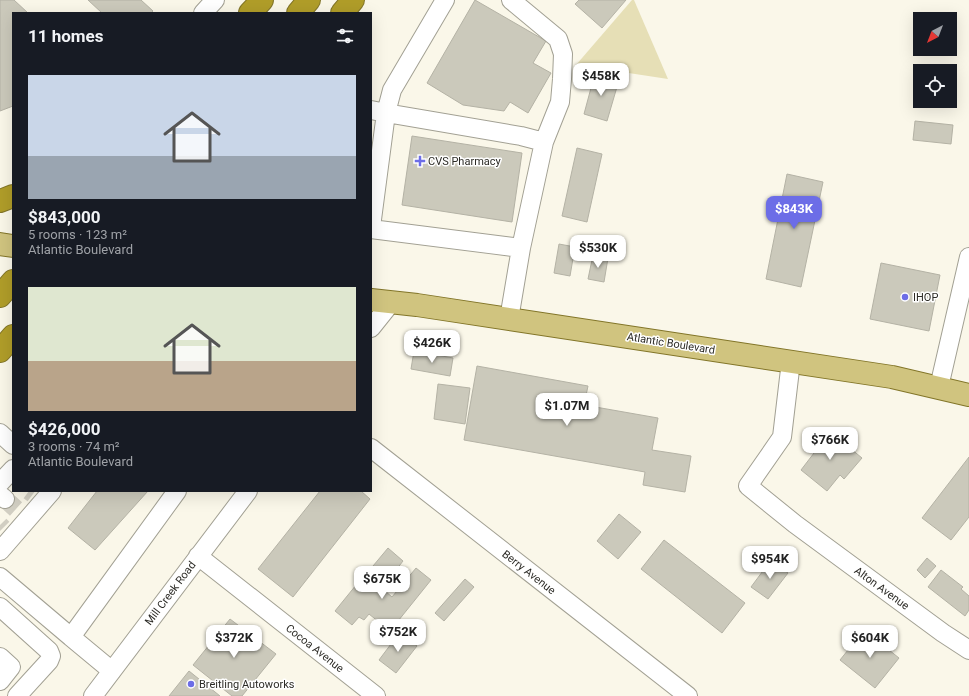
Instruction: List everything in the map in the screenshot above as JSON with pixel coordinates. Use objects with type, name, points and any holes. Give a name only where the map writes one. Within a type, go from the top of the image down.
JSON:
[{"type":"highway","points":[[251,12],[262,0]]},
{"type":"highway","points":[[299,12],[309,0]]},
{"type":"highway","points":[[343,12],[353,0]]},
{"type":"highway","points":[[0,201],[12,196]]},
{"type":"highway","points":[[0,296],[12,283]]},
{"type":"highway","points":[[0,351],[12,337]]},
{"type":"main road","points":[[0,244],[12,246]]},
{"type":"main road","name":"Atlantic Boulevard","points":[[381,301],[417,305],[892,377],[969,395]]},
{"type":"street","points":[[204,12],[215,0]]},
{"type":"street","points":[[372,211],[378,111],[445,0]]},
{"type":"street","points":[[510,319],[521,248],[544,142],[560,102],[563,54],[558,39],[511,0]]},
{"type":"street","points":[[378,111],[521,136],[544,142]]},
{"type":"street","points":[[372,228],[521,248]]},
{"type":"street","points":[[939,387],[969,257]]},
{"type":"street","points":[[372,325],[381,301]]},
{"type":"street","name":"Alton Avenue","points":[[791,361],[782,437],[748,486],[795,524],[969,650]]},
{"type":"street","points":[[0,433],[12,444]]},
{"type":"street","name":"Berry Avenue","points":[[372,449],[688,696]]},
{"type":"street","points":[[0,551],[8,532],[11,490]]},
{"type":"street","points":[[22,492],[43,496]]},
{"type":"street","points":[[71,637],[177,492]]},
{"type":"street","name":"Mill Creek Road","points":[[93,696],[247,492]]},
{"type":"street","name":"Cocoa Avenue","points":[[198,556],[376,696]]},
{"type":"street","points":[[0,577],[112,671]]},
{"type":"street","points":[[0,607],[49,651],[51,656],[49,661],[17,696]]},
{"type":"shaded area","points":[[632,0],[634,0],[668,79],[576,65]]},
{"type":"building","points":[[0,0],[14,0],[27,12],[12,12],[12,106],[0,111]]},
{"type":"building","points":[[88,0],[141,0],[153,11],[152,12],[101,12]]},
{"type":"building","points":[[475,0],[546,41],[533,63],[551,73],[528,113],[510,102],[504,111],[463,105],[427,83]]},
{"type":"building","points":[[579,0],[626,0],[602,28],[575,4]]},
{"type":"building","points":[[595,73],[619,80],[607,121],[584,114]]},
{"type":"building","points":[[915,121],[953,125],[951,144],[913,140]]},
{"type":"building","name":"CVS Pharmacy","points":[[412,136],[522,153],[512,222],[402,205]]},
{"type":"building","points":[[577,148],[602,154],[587,222],[562,216]]},
{"type":"building","points":[[787,174],[823,182],[801,287],[766,279]]},
{"type":"building","points":[[559,244],[575,247],[570,276],[554,273]]},
{"type":"building","points":[[593,255],[608,258],[604,282],[588,279]]},
{"type":"building","name":"IHOP","points":[[881,263],[940,275],[929,331],[870,319]]},
{"type":"building","points":[[414,351],[453,358],[450,376],[411,369]]},
{"type":"building","points":[[477,366],[588,386],[584,405],[658,418],[652,450],[691,456],[685,492],[643,485],[645,472],[464,440]]},
{"type":"building","points":[[438,384],[470,388],[465,424],[434,419]]},
{"type":"building","points":[[828,430],[862,458],[844,479],[840,475],[827,491],[801,470],[814,453],[811,450]]},
{"type":"building","points":[[969,457],[969,517],[951,540],[922,518]]},
{"type":"building","points":[[96,492],[147,492],[95,550],[68,528]]},
{"type":"building","points":[[319,492],[362,492],[370,499],[293,597],[258,569]]},
{"type":"building","points":[[619,514],[641,532],[618,559],[597,541]]},
{"type":"building","points":[[664,540],[745,603],[722,633],[641,569]]},
{"type":"building","points":[[388,548],[403,561],[389,579],[373,566]]},
{"type":"building","points":[[927,558],[936,566],[925,578],[917,570]]},
{"type":"building","points":[[771,560],[788,573],[768,599],[751,587]]},
{"type":"building","points":[[416,568],[431,580],[390,631],[369,614],[364,620],[359,617],[352,625],[335,611],[365,574],[392,597]]},
{"type":"building","points":[[941,570],[963,587],[961,589],[969,596],[969,610],[965,616],[928,587]]},
{"type":"building","points":[[465,579],[474,587],[444,621],[435,613]]},
{"type":"building","points":[[230,619],[276,654],[242,696],[232,696],[193,665]]},
{"type":"building","points":[[864,630],[899,658],[875,688],[840,660]]},
{"type":"building","points":[[400,632],[417,646],[396,673],[379,660]]},
{"type":"building","name":"Breitling Autoworks","points":[[189,671],[220,696],[169,696]]},
{"type":"tunnel","points":[[5,499],[16,509]]},
{"type":"tunnel","points":[[0,525],[3,528]]},
{"type":"place","name":"CVS Pharmacy","points":[[420,161]]},
{"type":"place","name":"IHOP","points":[[905,297]]},
{"type":"place","name":"Breitling Autoworks","points":[[191,684]]}]
